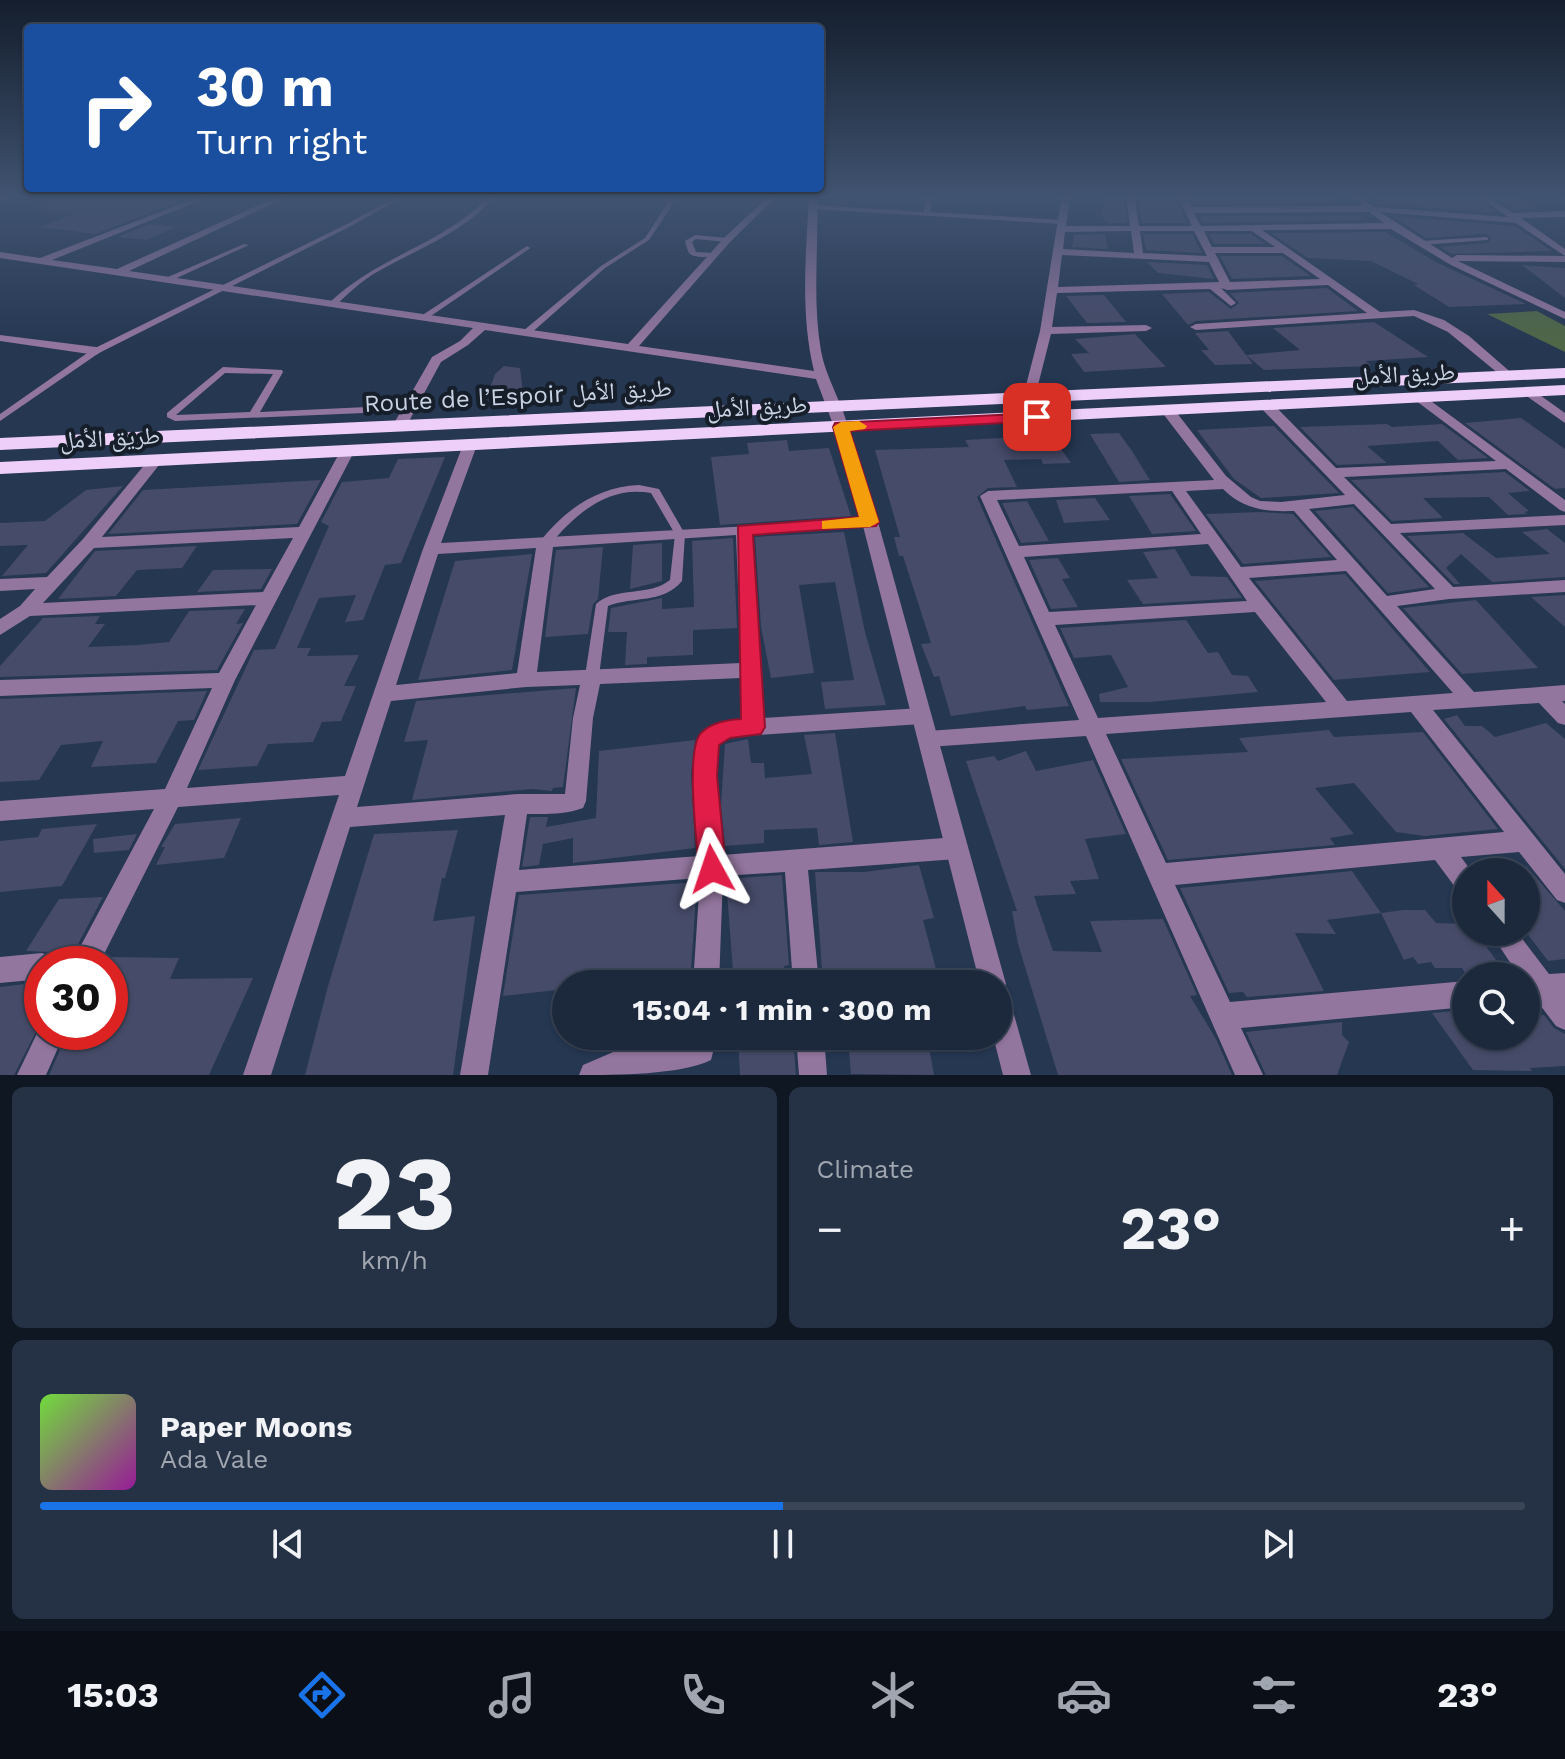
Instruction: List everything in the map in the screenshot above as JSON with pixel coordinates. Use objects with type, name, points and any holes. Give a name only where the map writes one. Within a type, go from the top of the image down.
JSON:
[{"type":"highway","name":"Route de l’Espoir طريق الأمل","points":[[0,444],[405,416],[837,405],[1565,373]]},
{"type":"highway","name":"طريق الأمل","points":[[0,468],[1565,390]]},
{"type":"street","points":[[42,261],[82,245]]},
{"type":"street","points":[[117,273],[178,245]]},
{"type":"street","points":[[631,348],[723,245]]},
{"type":"street","points":[[813,245],[812,295],[822,376],[837,405],[870,522],[989,970]]},
{"type":"street","points":[[1029,397],[1046,331],[1058,245]]},
{"type":"street","points":[[1138,245],[1139,256]]},
{"type":"street","points":[[1205,245],[1227,287]]},
{"type":"street","points":[[1278,245],[1377,315]]},
{"type":"street","points":[[1424,245],[1565,316]]},
{"type":"street","points":[[1057,252],[1139,256],[1285,250]]},
{"type":"street","points":[[0,255],[822,376]]},
{"type":"street","points":[[1451,258],[1565,259]]},
{"type":"street","points":[[1052,290],[1332,282]]},
{"type":"street","points":[[1214,287],[1231,303]]},
{"type":"street","points":[[1196,327],[1414,313],[1431,317],[1509,376]]},
{"type":"street","points":[[405,416],[436,360],[464,343],[481,327]]},
{"type":"street","points":[[1046,331],[1146,328]]},
{"type":"street","points":[[0,338],[96,351]]},
{"type":"street","points":[[1530,392],[1565,419]]},
{"type":"street","points":[[1420,397],[1565,507]]},
{"type":"street","points":[[1266,405],[1449,593]]},
{"type":"street","points":[[1168,411],[1227,484],[1256,504],[1357,499]]},
{"type":"street","points":[[257,1075],[431,549],[470,445]]},
{"type":"street","points":[[93,946],[172,797],[225,680],[348,450]]},
{"type":"street","points":[[0,628],[26,610],[52,583],[89,543],[156,460]]},
{"type":"street","points":[[1330,473],[1510,465]]},
{"type":"street","points":[[1227,484],[988,496],[1249,1075]]},
{"type":"street","points":[[1176,487],[1260,606],[1342,709]]},
{"type":"street","points":[[1296,504],[1470,700]]},
{"type":"street","points":[[1385,529],[1565,520]]},
{"type":"street","points":[[431,549],[870,522]]},
{"type":"street","points":[[744,530],[753,727]]},
{"type":"street","points":[[89,543],[306,532]]},
{"type":"street","points":[[1012,552],[1213,538]]},
{"type":"street","points":[[526,680],[545,543]]},
{"type":"street","points":[[1236,573],[1349,565]]},
{"type":"street","points":[[0,585],[52,583]]},
{"type":"street","points":[[1385,602],[1449,593],[1565,586]]},
{"type":"street","points":[[26,610],[270,598]]},
{"type":"street","points":[[1046,619],[1260,606]]},
{"type":"street","points":[[383,694],[526,680],[752,670]]},
{"type":"street","points":[[342,818],[518,804],[556,805],[575,801],[583,718],[592,676]]},
{"type":"street","points":[[0,688],[225,680]]},
{"type":"street","points":[[928,739],[1565,693]]},
{"type":"street","points":[[1543,694],[1565,717]]},
{"type":"street","points":[[1416,704],[1565,892]]},
{"type":"street","points":[[707,970],[712,869],[704,776],[708,740],[726,729],[921,716]]},
{"type":"street","points":[[0,811],[353,785]]},
{"type":"street","points":[[474,1075],[518,804]]},
{"type":"street","points":[[1160,875],[1523,841]]},
{"type":"street","points":[[1439,847],[1452,864]]},
{"type":"street","points":[[504,882],[712,869],[957,848]]},
{"type":"street","points":[[796,861],[805,970]]},
{"type":"street","points":[[1513,946],[1565,1017]]},
{"type":"street","points":[[0,970],[24,968]]},
{"type":"street","points":[[1222,1016],[1452,995]]},
{"type":"street","points":[[31,1075],[43,1050]]},
{"type":"street","points":[[593,1075],[625,1061],[694,1054],[701,1050]]},
{"type":"street","points":[[811,1050],[813,1075]]},
{"type":"street","points":[[1010,1050],[1017,1075]]},
{"type":"lane","points":[[165,280],[246,245]]},
{"type":"lane","points":[[0,418],[96,351],[307,245]]},
{"type":"lane","points":[[331,305],[373,271],[425,245]]},
{"type":"lane","points":[[526,333],[603,267],[637,245]]},
{"type":"lane","points":[[690,245],[693,254],[714,255]]},
{"type":"lane","points":[[422,318],[527,248]]},
{"type":"lane","points":[[253,415],[279,372],[223,370],[170,415],[175,418],[405,416]]},
{"type":"lane","points":[[545,543],[562,521],[587,503],[617,491],[643,487],[655,491],[680,534],[676,581],[671,586],[662,592],[612,599],[602,604],[592,676]]},
{"type":"green space","points":[[1537,311],[1565,326],[1565,352],[1487,314]]},
{"type":"building","points":[[1107,245],[1108,249],[1072,247]]},
{"type":"building","points":[[1145,245],[1198,245],[1202,253],[1146,250]]},
{"type":"building","points":[[1289,245],[1407,245],[1526,304],[1449,307],[1414,285],[1418,284],[1371,261],[1308,258]]},
{"type":"building","points":[[1543,245],[1552,251],[1452,254],[1440,247]]},
{"type":"building","points":[[1220,256],[1282,256],[1311,276],[1232,279]]},
{"type":"building","points":[[1147,262],[1207,265],[1214,279],[1158,273]]},
{"type":"building","points":[[1522,265],[1565,268],[1565,298]]},
{"type":"building","points":[[1327,288],[1358,311],[1196,321],[1188,325],[1162,294],[1209,292],[1231,309],[1239,303],[1230,293]]},
{"type":"building","points":[[1104,295],[1126,322],[1087,323],[1066,296]]},
{"type":"building","points":[[1374,322],[1428,357],[1366,361],[1371,366],[1264,370],[1246,355],[1300,350],[1273,328]]},
{"type":"building","points":[[1228,331],[1253,364],[1215,365],[1201,350],[1209,350],[1195,333]]},
{"type":"building","points":[[1135,334],[1166,367],[1084,372],[1071,354],[1089,353],[1075,339]]},
{"type":"building","points":[[504,366],[520,368],[523,392],[488,394],[495,374]]},
{"type":"building","points":[[1521,418],[1565,449],[1565,488],[1555,489],[1465,423]]},
{"type":"building","points":[[1387,424],[1392,427],[1442,424],[1488,458],[1458,460],[1438,441],[1367,446],[1387,463],[1337,465],[1300,427]]},
{"type":"building","points":[[1274,426],[1339,493],[1261,498],[1234,479],[1197,430]]},
{"type":"building","points":[[1119,433],[1150,480],[1119,482],[1090,434]]},
{"type":"building","points":[[1051,435],[1071,463],[1043,464],[1041,459],[1004,460],[1017,487],[988,488],[977,497],[1069,706],[1027,710],[1025,706],[951,716],[939,676],[934,677],[921,644],[931,643],[903,556],[899,556],[894,537],[900,537],[875,450],[969,447],[965,440]]},
{"type":"building","points":[[787,440],[789,451],[829,448],[851,516],[720,525],[711,457],[749,454],[747,443]]},
{"type":"building","points":[[445,457],[401,563],[385,565],[363,620],[345,622],[356,595],[319,598],[297,648],[311,648],[307,656],[359,655],[344,686],[356,686],[341,721],[322,722],[313,742],[268,744],[257,766],[198,770],[254,650],[275,649],[329,526],[321,522],[342,482],[389,478],[398,459]]},
{"type":"building","points":[[1505,472],[1530,491],[1508,493],[1529,511],[1524,512],[1527,514],[1508,515],[1489,497],[1423,498],[1443,518],[1392,521],[1351,480]]},
{"type":"building","points":[[321,480],[297,524],[108,534],[143,490]]},
{"type":"building","points":[[123,486],[46,573],[2,576],[28,545],[0,546],[0,523],[45,521],[86,490]]},
{"type":"building","points":[[1170,494],[1196,531],[1152,534],[1129,496]]},
{"type":"building","points":[[1095,498],[1110,520],[1064,523],[1056,500]]},
{"type":"building","points":[[1027,501],[1049,541],[1021,543],[1002,503]]},
{"type":"building","points":[[1353,507],[1429,587],[1388,593],[1315,511]]},
{"type":"building","points":[[1206,514],[1293,514],[1331,557],[1243,564]]},
{"type":"building","points":[[1547,529],[1565,543],[1565,577],[1492,582],[1461,554],[1446,568],[1460,584],[1454,584],[1407,536],[1463,533],[1496,558],[1550,554],[1522,532]]},
{"type":"building","points":[[844,532],[865,632],[886,705],[825,709],[821,682],[854,680],[835,582],[799,585],[814,673],[771,678],[761,627],[755,537]]},
{"type":"building","points":[[733,538],[737,628],[693,630],[693,655],[647,657],[647,664],[625,665],[627,632],[608,632],[611,608],[662,598],[662,609],[694,607],[692,541]]},
{"type":"building","points":[[662,543],[662,581],[630,589],[633,545]]},
{"type":"building","points":[[197,546],[182,568],[137,570],[116,596],[58,599],[95,551]]},
{"type":"building","points":[[603,547],[598,599],[593,604],[588,634],[545,637],[556,550]]},
{"type":"building","points":[[1175,549],[1191,576],[1227,577],[1242,598],[1143,604],[1127,580],[1158,578],[1143,552]]},
{"type":"building","points":[[532,554],[512,670],[418,680],[455,561]]},
{"type":"building","points":[[1058,558],[1070,578],[1062,579],[1078,607],[1051,609],[1029,560]]},
{"type":"building","points":[[272,569],[261,589],[197,592],[213,570]]},
{"type":"building","points":[[1345,574],[1430,672],[1334,680],[1255,581]]},
{"type":"building","points":[[1565,595],[1565,627],[1531,597]]},
{"type":"building","points":[[1476,600],[1538,668],[1462,674],[1403,608]]},
{"type":"building","points":[[245,609],[236,624],[243,623],[217,670],[0,677],[0,666],[43,618],[100,616],[95,624],[105,624],[88,647],[138,645],[169,642],[189,611]]},
{"type":"building","points":[[1186,620],[1208,653],[1218,652],[1232,675],[1248,676],[1258,692],[1150,702],[1100,702],[1099,694],[1128,687],[1111,655],[1074,658],[1060,628]]},
{"type":"building","points":[[576,688],[563,787],[553,788],[552,791],[532,789],[412,800],[428,740],[404,742],[416,701]]},
{"type":"building","points":[[207,691],[194,720],[178,721],[156,763],[91,767],[103,741],[61,745],[39,780],[0,782],[0,699]]},
{"type":"building","points":[[1457,715],[1465,726],[1482,726],[1495,737],[1546,723],[1565,739],[1565,869],[1444,719]]},
{"type":"building","points":[[1329,730],[1334,737],[1423,732],[1498,829],[1425,836],[1396,832],[1354,783],[1315,788],[1354,834],[1330,838],[1335,845],[1168,860],[1121,759],[1248,752],[1239,738]]},
{"type":"building","points":[[835,733],[853,842],[819,845],[817,828],[764,830],[764,843],[725,846],[721,805],[725,744],[748,739],[751,763],[764,763],[765,778],[812,774],[804,735]]},
{"type":"building","points":[[695,740],[691,773],[695,848],[573,863],[573,838],[543,844],[539,865],[522,867],[530,817],[548,817],[546,827],[596,818],[599,751]]},
{"type":"building","points":[[1026,751],[1036,771],[1093,760],[1126,834],[1085,839],[1099,879],[1070,881],[1076,894],[1034,896],[1053,951],[1102,952],[1090,921],[1163,919],[1197,995],[1190,996],[1216,1039],[1232,1075],[1058,1075],[1018,944],[1012,911],[1017,911],[966,761],[994,756],[998,761]]},
{"type":"building","points":[[241,818],[224,858],[156,865],[165,847],[161,847],[175,824]]},
{"type":"building","points":[[97,824],[62,886],[0,892],[0,841],[38,837],[42,829]]},
{"type":"building","points":[[458,830],[445,878],[442,878],[433,921],[475,916],[453,1075],[305,1075],[374,834]]},
{"type":"building","points":[[137,834],[129,850],[94,853],[93,839]]},
{"type":"building","points":[[919,865],[934,918],[923,920],[936,970],[822,970],[815,872],[864,872]]},
{"type":"building","points":[[1352,871],[1381,913],[1327,920],[1336,934],[1295,933],[1324,991],[1247,997],[1243,992],[1229,993],[1180,888]]},
{"type":"building","points":[[782,875],[789,965],[784,966],[785,970],[733,970],[726,879]]},
{"type":"building","points":[[697,882],[691,970],[552,970],[552,991],[503,996],[519,895]]},
{"type":"building","points":[[1540,882],[1565,911],[1565,959],[1548,961],[1537,946],[1540,946]]},
{"type":"building","points":[[103,897],[77,946],[29,946],[59,899]]},
{"type":"building","points":[[1425,910],[1436,923],[1452,924],[1452,946],[1486,946],[1498,962],[1452,962],[1452,968],[1435,968],[1431,962],[1418,964],[1413,957],[1404,960],[1381,913]]},
{"type":"building","points":[[128,957],[179,958],[170,979],[253,978],[209,1075],[49,1075],[60,1050],[128,1050]]},
{"type":"building","points":[[24,984],[24,1050],[27,1050],[14,1075],[0,1075],[0,987]]},
{"type":"building","points":[[1452,1011],[1452,1041],[1432,1013]]},
{"type":"building","points":[[1540,1015],[1544,1015],[1554,1028],[1565,1034],[1565,1066],[1530,1068],[1532,1071],[1473,1070],[1459,1050],[1540,1050]]},
{"type":"building","points":[[1342,1022],[1342,1035],[1349,1042],[1337,1075],[1266,1075],[1246,1032]]},
{"type":"building","points":[[739,1050],[794,1050],[796,1075],[740,1075]]},
{"type":"building","points":[[849,1050],[930,1050],[934,1075],[851,1074]]},
{"type":"slow traffic","points":[[829,525],[870,522],[841,427],[859,426]]},
{"type":"route","points":[[712,869],[704,776],[708,740],[726,729],[753,727],[752,649],[744,530],[870,522],[841,427],[1037,417]]}]
